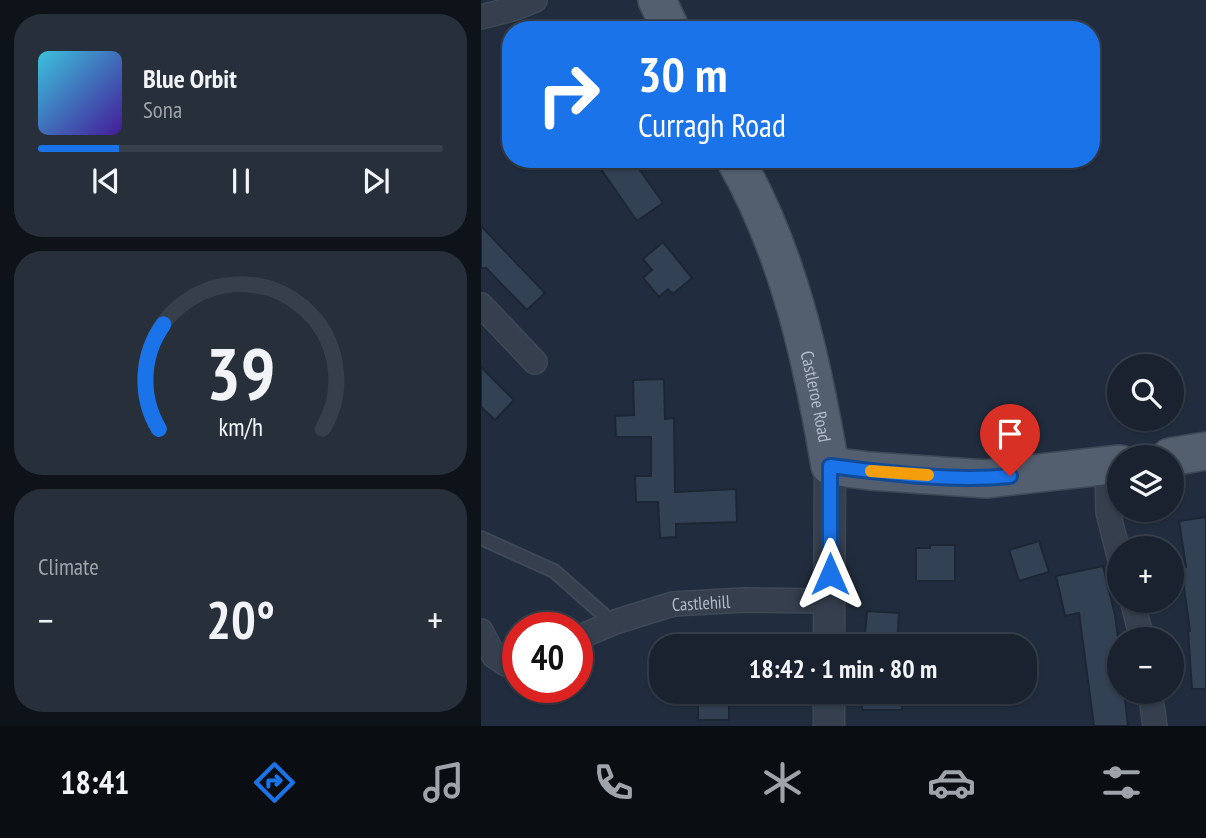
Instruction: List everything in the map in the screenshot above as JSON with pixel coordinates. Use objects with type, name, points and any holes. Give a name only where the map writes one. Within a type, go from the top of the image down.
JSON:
[{"type":"main road","points":[[657,0],[667,21]]},
{"type":"main road","name":"Castleroe Road","points":[[739,168],[770,234],[792,292],[815,378],[830,466]]},
{"type":"main road","points":[[1184,455],[1206,451]]},
{"type":"main road","points":[[830,466],[986,479],[1107,466]]},
{"type":"street","points":[[481,17],[535,0]]},
{"type":"street","points":[[481,305],[535,362]]},
{"type":"street","name":"Castleroe Road","points":[[829,634],[830,466]]},
{"type":"street","name":"Castlehill","points":[[593,631],[673,604],[745,600],[830,601]]},
{"type":"street","points":[[481,631],[494,656],[502,661]]},
{"type":"street","points":[[829,704],[829,726]]},
{"type":"street","points":[[1152,704],[1155,726]]},
{"type":"lane","points":[[481,538],[555,570],[613,623]]},
{"type":"building","points":[[600,168],[638,168],[663,203],[637,221]]},
{"type":"building","points":[[481,226],[545,293],[527,310],[486,268],[481,268]]},
{"type":"building","points":[[663,242],[692,278],[673,294],[668,289],[659,297],[643,278],[652,270],[643,259]]},
{"type":"building","points":[[481,367],[514,400],[495,420],[481,407]]},
{"type":"building","points":[[664,379],[665,419],[674,418],[675,492],[736,489],[737,522],[676,524],[676,537],[660,538],[658,502],[636,502],[635,476],[651,476],[651,437],[616,437],[615,416],[634,415],[633,380]]},
{"type":"building","points":[[1206,517],[1206,689],[1192,689],[1190,631],[1184,588],[1184,536],[1181,536],[1179,522]]},
{"type":"building","points":[[1039,541],[1049,572],[1019,581],[1009,550]]},
{"type":"building","points":[[930,545],[955,545],[955,581],[916,581],[916,548],[930,548]]},
{"type":"building","points":[[1103,566],[1107,582],[1107,613],[1115,613],[1117,627],[1107,627],[1107,704],[1125,704],[1128,726],[1094,726],[1079,613],[1065,616],[1056,576]]},
{"type":"building","points":[[867,611],[899,613],[898,634],[865,634]]},
{"type":"building","points":[[698,704],[729,704],[729,720],[698,720]]},
{"type":"building","points":[[862,704],[902,704],[902,710],[862,710]]},
{"type":"slow traffic","points":[[871,471],[928,475]]},
{"type":"route","points":[[830,574],[830,466],[986,479],[1010,476]]}]
